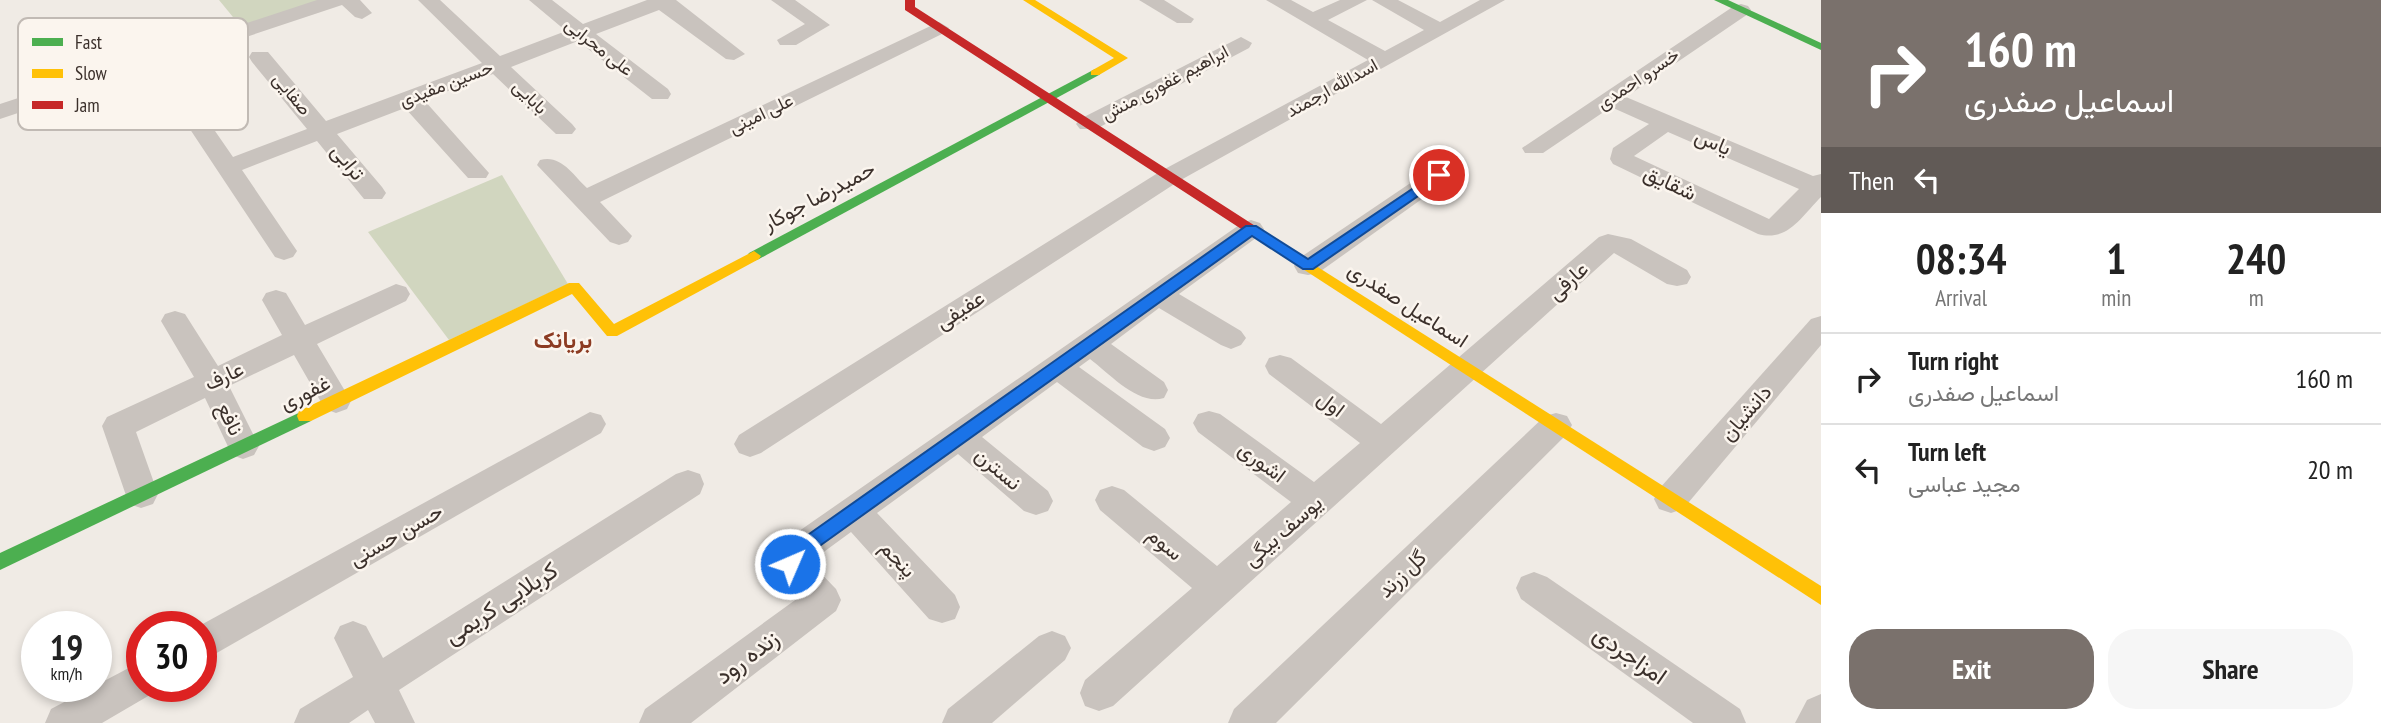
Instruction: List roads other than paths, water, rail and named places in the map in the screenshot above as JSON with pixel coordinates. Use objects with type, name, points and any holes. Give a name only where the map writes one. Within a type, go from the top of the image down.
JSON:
[{"type":"street","points":[[248,29],[337,0]]},
{"type":"street","name":"بابایی","points":[[428,0],[564,129]]},
{"type":"street","name":"علی محرابی","points":[[539,0],[660,94]]},
{"type":"street","points":[[781,0],[820,25],[788,40]]},
{"type":"street","name":"اسماعیل صفدری","points":[[911,0],[909,8],[939,28],[1821,596]]},
{"type":"street","name":"حمیدرضا جوکار","points":[[612,332],[1123,56],[1028,0]]},
{"type":"street","points":[[1149,0],[1184,19]]},
{"type":"street","points":[[1276,0],[1385,60]]},
{"type":"street","points":[[1312,20],[1357,0]]},
{"type":"street","points":[[1382,0],[1440,30]]},
{"type":"street","name":"اسدالله ارجمند","points":[[1170,176],[1493,0]]},
{"type":"street","points":[[1719,0],[1821,47]]},
{"type":"street","points":[[662,1],[734,54]]},
{"type":"street","name":"حسین مفیدی","points":[[226,168],[662,1]]},
{"type":"street","name":"خسرو احمدی","points":[[1534,148],[1741,10]]},
{"type":"street","name":"علی امینی","points":[[583,200],[939,28]]},
{"type":"street","name":"ابراهیم غفوری منش","points":[[1088,124],[1241,43]]},
{"type":"street","name":"صفایی","points":[[260,57],[323,131]]},
{"type":"street","points":[[409,98],[477,173]]},
{"type":"street","name":"یاس","points":[[1610,98],[1819,185]]},
{"type":"street","points":[[0,112],[18,106]]},
{"type":"street","name":"شقایق","points":[[1667,122],[1622,153],[1622,159],[1767,228],[1774,229],[1819,185]]},
{"type":"street","points":[[201,130],[284,251]]},
{"type":"street","name":"ترابی","points":[[323,131],[373,193]]},
{"type":"street","points":[[1308,266],[1455,164]]},
{"type":"street","points":[[549,165],[619,236]]},
{"type":"street","name":"عفیفی","points":[[750,444],[1170,176]]},
{"type":"street","points":[[854,512],[1251,229]]},
{"type":"street","name":"عارفی","points":[[1468,369],[1608,243],[1622,245],[1677,277]]},
{"type":"street","name":"غفوری","points":[[0,562],[574,287],[612,332]]},
{"type":"street","name":"عارف","points":[[141,494],[118,426],[396,294]]},
{"type":"street","points":[[1159,295],[1231,338]]},
{"type":"street","points":[[276,300],[336,401]]},
{"type":"street","name":"نافع","points":[[174,321],[212,382],[243,446]]},
{"type":"street","name":"دانشیان","points":[[1671,499],[1821,326]]},
{"type":"street","points":[[1090,344],[1153,390]]},
{"type":"street","name":"اول","points":[[1280,366],[1383,443]]},
{"type":"street","points":[[1058,367],[1154,438]]},
{"type":"street","name":"یوسف بیگی","points":[[1099,693],[1468,369]]},
{"type":"street","name":"اشوری","points":[[1209,423],[1316,502]]},
{"type":"street","name":"حسن حسنی","points":[[217,636],[590,424]]},
{"type":"street","name":"گل زرند","points":[[1248,723],[1556,425]]},
{"type":"street","name":"نسترن","points":[[960,437],[1035,501]]},
{"type":"street","name":"کربلایی کریمی","points":[[314,723],[688,484]]},
{"type":"street","name":"سوم","points":[[1112,500],[1218,588]]},
{"type":"street","name":"زنده رود","points":[[659,723],[823,600],[790,564],[791,556],[854,512]]},
{"type":"street","name":"پنجم","points":[[854,512],[942,607]]},
{"type":"street","name":"امزاجردی","points":[[1534,588],[1726,723]]},
{"type":"street","points":[[353,638],[395,723]]},
{"type":"street","points":[[962,723],[1052,648]]},
{"type":"street","points":[[65,723],[126,688]]},
{"type":"street","points":[[1815,723],[1821,713]]},
{"type":"district","name":"بریانک","points":[[563,340]]}]
